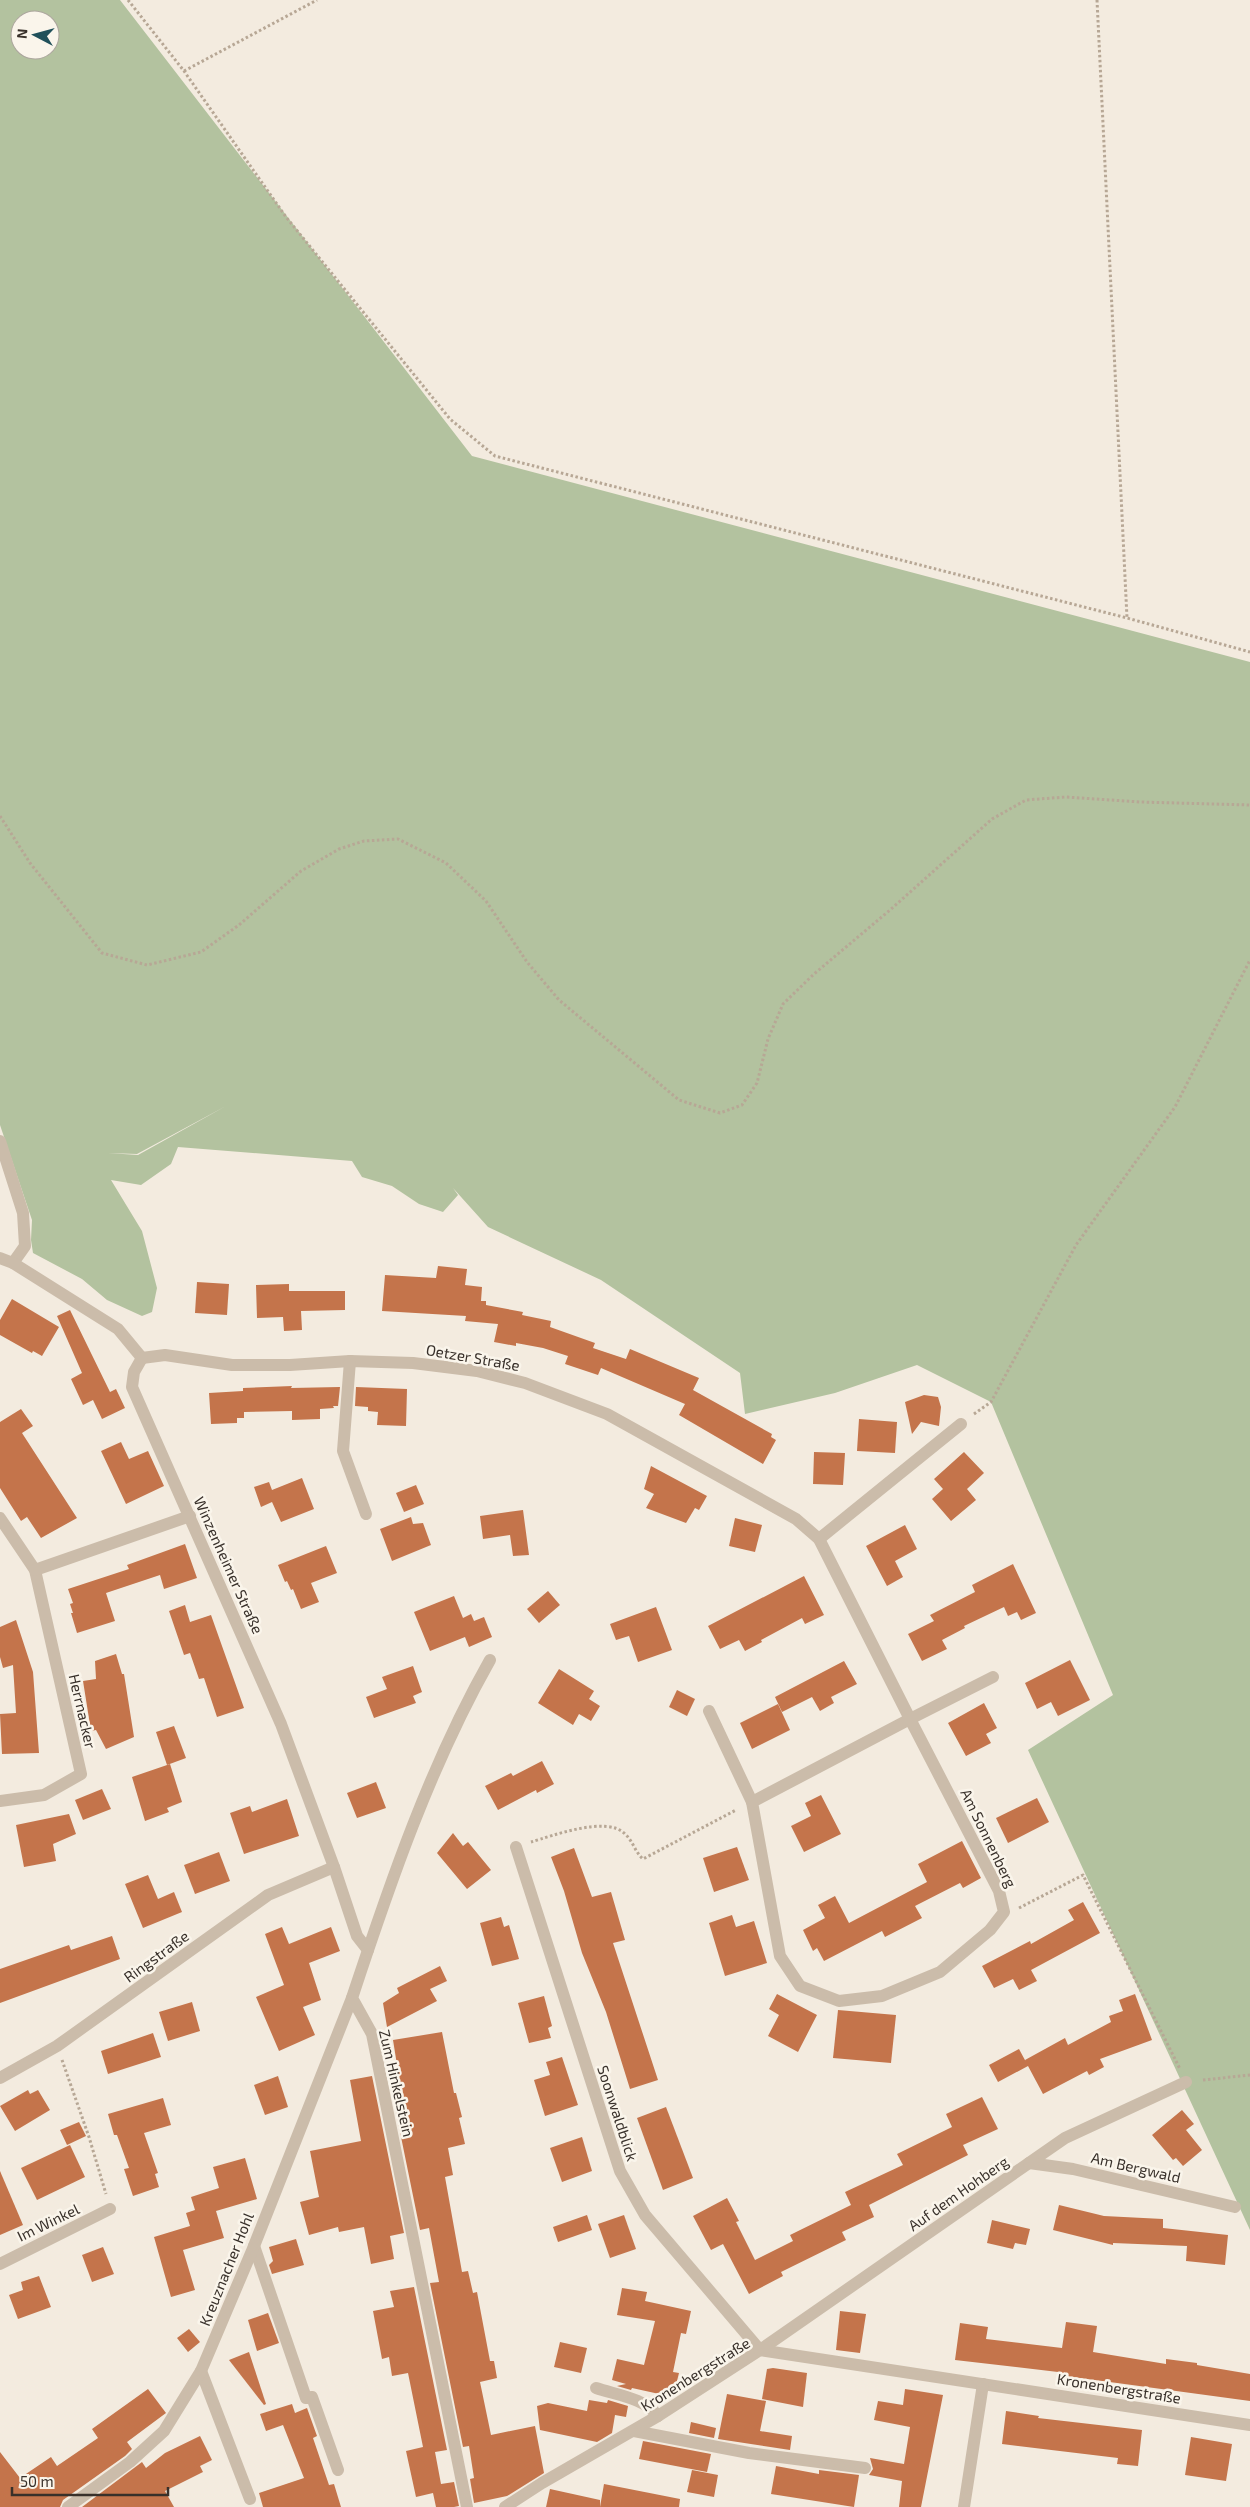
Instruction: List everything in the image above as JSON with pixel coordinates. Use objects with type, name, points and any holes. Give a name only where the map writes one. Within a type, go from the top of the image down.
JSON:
[{"type":"street","points":[[0,1141],[23,1213],[25,1246],[13,1263]]},
{"type":"street","points":[[0,1258],[13,1263],[118,1329],[142,1358]]},
{"type":"street","name":"Oetzer Straße","points":[[142,1358],[165,1355],[232,1365],[290,1365],[350,1361],[413,1363],[477,1372],[525,1383],[607,1414],[796,1519],[819,1539]]},
{"type":"street","name":"Winzenheimer Straße","points":[[142,1358],[134,1372],[132,1387],[281,1724],[334,1867],[357,1936],[368,1950]]},
{"type":"street","points":[[350,1361],[343,1451],[366,1514]]},
{"type":"street","points":[[819,1539],[961,1424]]},
{"type":"street","points":[[35,1570],[190,1516]]},
{"type":"street","name":"Herrnacker","points":[[0,1518],[35,1570],[81,1774],[44,1795],[0,1801]]},
{"type":"street","name":"Am Sonnenberg","points":[[709,1710],[752,1802],[780,1956],[800,1986],[839,2000],[882,1996],[940,1972],[990,1930],[1004,1912],[999,1891],[819,1539]]},
{"type":"street","points":[[352,1998],[413,1823],[469,1697],[490,1660]]},
{"type":"street","points":[[752,1802],[993,1677]]},
{"type":"street","name":"Soonwaldblick","points":[[516,1847],[620,2171],[646,2215],[760,2350]]},
{"type":"street","name":"Ringstraße","points":[[0,2078],[57,2046],[268,1895],[334,1867]]},
{"type":"street","name":"Kreuznacher Hohl","points":[[68,2507],[130,2462],[164,2431],[201,2372],[254,2246],[352,1998]]},
{"type":"street","name":"Zum Hinkelstein","points":[[352,1998],[372,2034],[467,2507]]},
{"type":"street","name":"Auf dem Hohberg","points":[[760,2350],[1065,2138],[1186,2082]]},
{"type":"street","name":"Am Bergwald","points":[[1029,2163],[1073,2169],[1235,2207]]},
{"type":"street","name":"Im Winkel","points":[[0,2264],[110,2209]]},
{"type":"street","points":[[254,2246],[306,2398],[312,2397],[338,2470]]},
{"type":"street","name":"Kronenbergstraße","points":[[505,2507],[542,2483],[634,2431],[760,2350],[1250,2424]]},
{"type":"street","points":[[201,2372],[250,2499]]},
{"type":"street","points":[[964,2507],[983,2384]]},
{"type":"street","points":[[596,2388],[640,2402],[653,2410],[658,2416]]},
{"type":"street","points":[[634,2431],[749,2453],[865,2468]]},
{"type":"path","points":[[128,0],[184,71],[286,217],[450,419],[494,456],[1127,618],[1250,652]]},
{"type":"path","points":[[184,71],[317,0]]},
{"type":"path","points":[[1097,0],[1127,618]]},
{"type":"path","points":[[0,816],[30,863],[102,953],[147,965],[201,952],[239,925],[301,871],[339,849],[364,841],[398,839],[446,863],[486,902],[527,962],[559,1000],[679,1100],[720,1113],[742,1105],[757,1083],[768,1039],[783,1004],[814,974],[890,910],[992,819],[1026,800],[1066,797],[1140,802],[1250,805]]},
{"type":"path","points":[[961,1424],[991,1402],[1076,1245],[1175,1108],[1250,960]]},
{"type":"path","points":[[516,1847],[586,1826],[616,1828],[625,1833],[637,1854],[643,1859],[752,1802]]},
{"type":"path","points":[[1004,1912],[1018,1908],[1084,1875],[1186,2082],[1250,2075]]},
{"type":"path","points":[[57,2046],[89,2138],[110,2209]]},
{"type":"green space","points":[[0,0],[120,0],[472,456],[1250,662],[1250,2230],[1028,1750],[1113,1695],[991,1402],[917,1365],[835,1393],[745,1414],[740,1373],[601,1280],[488,1227],[453,1188],[458,1195],[443,1212],[419,1204],[392,1186],[362,1177],[352,1161],[178,1147],[171,1164],[141,1185],[111,1180],[142,1231],[157,1288],[152,1312],[142,1316],[107,1300],[82,1279],[33,1253],[31,1240],[32,1220],[0,1125]],"holes":[[[226,1106],[138,1155],[108,1153],[137,1154]]]},
{"type":"building","points":[[438,1266],[467,1269],[465,1285],[482,1287],[481,1301],[486,1301],[486,1305],[523,1312],[522,1315],[551,1321],[550,1327],[595,1343],[593,1348],[626,1359],[630,1349],[699,1378],[693,1390],[772,1434],[771,1437],[776,1440],[763,1464],[679,1415],[685,1404],[601,1368],[598,1375],[565,1364],[568,1356],[543,1348],[516,1343],[516,1346],[494,1342],[498,1324],[465,1321],[466,1316],[382,1311],[385,1275],[436,1278]]},
{"type":"building","points":[[197,1282],[229,1284],[227,1315],[195,1313]]},
{"type":"building","points":[[289,1284],[289,1291],[345,1291],[345,1310],[301,1311],[302,1330],[284,1331],[283,1317],[257,1318],[256,1285]]},
{"type":"building","points":[[12,1299],[59,1327],[42,1356],[33,1351],[32,1353],[0,1335],[0,1320]]},
{"type":"building","points":[[70,1310],[110,1392],[116,1389],[125,1408],[102,1419],[93,1400],[83,1405],[71,1379],[82,1373],[57,1316]]},
{"type":"building","points":[[292,1386],[291,1388],[340,1387],[338,1406],[320,1409],[320,1419],[292,1420],[292,1411],[244,1412],[244,1418],[237,1418],[237,1423],[211,1424],[209,1393],[243,1391],[243,1388]]},
{"type":"building","points":[[356,1387],[407,1389],[406,1426],[377,1425],[378,1412],[368,1411],[368,1407],[355,1406]]},
{"type":"building","points":[[924,1395],[938,1397],[941,1407],[939,1426],[921,1422],[912,1434],[905,1402]]},
{"type":"building","points":[[21,1409],[33,1426],[22,1433],[77,1518],[41,1538],[27,1517],[21,1521],[0,1488],[0,1422]]},
{"type":"building","points":[[859,1419],[897,1422],[895,1453],[857,1451]]},
{"type":"building","points":[[121,1442],[129,1459],[148,1451],[164,1486],[126,1504],[101,1451]]},
{"type":"building","points":[[814,1452],[845,1453],[843,1485],[813,1484]]},
{"type":"building","points":[[964,1452],[984,1473],[967,1489],[976,1500],[951,1521],[932,1499],[943,1489],[934,1479]]},
{"type":"building","points":[[651,1466],[707,1496],[699,1510],[695,1508],[686,1523],[646,1508],[654,1494],[644,1489]]},
{"type":"building","points":[[302,1478],[314,1509],[281,1522],[272,1502],[261,1507],[254,1487],[269,1482],[272,1490]]},
{"type":"building","points":[[416,1485],[424,1504],[404,1512],[396,1493]]},
{"type":"building","points":[[523,1510],[529,1555],[513,1556],[510,1535],[483,1539],[480,1516]]},
{"type":"building","points":[[411,1517],[413,1524],[423,1523],[431,1545],[392,1561],[380,1529]]},
{"type":"building","points":[[735,1518],[762,1525],[755,1552],[729,1546]]},
{"type":"building","points":[[905,1525],[917,1549],[895,1561],[903,1577],[887,1586],[866,1546]]},
{"type":"building","points":[[185,1544],[197,1578],[164,1589],[160,1575],[106,1593],[115,1621],[77,1633],[71,1613],[73,1613],[70,1604],[73,1603],[68,1589],[129,1569],[127,1565]]},
{"type":"building","points":[[326,1546],[337,1573],[311,1583],[319,1602],[301,1609],[293,1589],[291,1590],[287,1581],[285,1582],[278,1565]]},
{"type":"building","points":[[1013,1564],[1036,1613],[1021,1620],[1017,1612],[1008,1616],[1004,1607],[964,1626],[965,1628],[942,1640],[947,1649],[922,1661],[908,1634],[934,1621],[930,1615],[975,1592],[972,1585]]},
{"type":"building","points":[[804,1576],[824,1615],[805,1624],[802,1618],[761,1640],[762,1642],[745,1651],[739,1640],[720,1649],[708,1626]]},
{"type":"building","points":[[548,1591],[560,1605],[539,1623],[527,1609]]},
{"type":"building","points":[[454,1596],[463,1618],[471,1614],[474,1621],[484,1617],[492,1637],[469,1647],[465,1637],[430,1651],[414,1612]]},
{"type":"building","points":[[185,1605],[190,1622],[211,1615],[244,1708],[217,1717],[204,1678],[199,1679],[190,1653],[184,1655],[169,1611]]},
{"type":"building","points":[[656,1607],[672,1650],[638,1662],[629,1636],[616,1640],[610,1624]]},
{"type":"building","points":[[16,1620],[33,1672],[39,1753],[2,1754],[0,1714],[16,1713],[13,1665],[3,1668],[0,1657],[0,1627]]},
{"type":"building","points":[[116,1654],[122,1674],[124,1674],[134,1737],[106,1749],[96,1730],[91,1731],[83,1681],[96,1679],[95,1661]]},
{"type":"building","points":[[1070,1660],[1090,1700],[1058,1716],[1051,1702],[1037,1709],[1025,1683]]},
{"type":"building","points":[[844,1661],[857,1684],[831,1697],[834,1703],[820,1711],[812,1697],[782,1712],[775,1697]]},
{"type":"building","points":[[413,1666],[422,1692],[413,1696],[416,1703],[374,1718],[366,1697],[387,1689],[382,1677]]},
{"type":"building","points":[[559,1669],[594,1691],[589,1699],[600,1706],[591,1721],[579,1714],[573,1725],[538,1703]]},
{"type":"building","points":[[677,1690],[695,1699],[687,1716],[669,1707]]},
{"type":"building","points":[[984,1703],[997,1728],[986,1734],[991,1743],[966,1756],[948,1723]]},
{"type":"building","points":[[778,1704],[790,1730],[752,1749],[740,1723]]},
{"type":"building","points":[[174,1726],[186,1758],[167,1765],[156,1732]]},
{"type":"building","points":[[542,1761],[554,1784],[537,1793],[536,1790],[498,1810],[485,1786],[511,1773],[513,1776]]},
{"type":"building","points":[[170,1764],[182,1802],[167,1808],[169,1812],[145,1821],[132,1777]]},
{"type":"building","points":[[376,1782],[386,1808],[357,1818],[347,1793]]},
{"type":"building","points":[[102,1789],[111,1809],[83,1820],[75,1800]]},
{"type":"building","points":[[821,1795],[841,1834],[804,1852],[791,1826],[811,1816],[805,1803]]},
{"type":"building","points":[[1037,1798],[1049,1822],[1008,1843],[996,1818]]},
{"type":"building","points":[[287,1799],[299,1836],[244,1854],[230,1813],[250,1806],[252,1812]]},
{"type":"building","points":[[69,1814],[76,1834],[53,1844],[56,1861],[24,1867],[16,1825]]},
{"type":"building","points":[[453,1833],[463,1846],[468,1842],[491,1870],[467,1889],[437,1853]]},
{"type":"building","points":[[962,1841],[981,1878],[963,1888],[960,1883],[915,1906],[922,1918],[885,1937],[882,1931],[824,1961],[817,1948],[813,1951],[803,1930],[825,1918],[818,1905],[835,1896],[849,1923],[927,1882],[918,1864]]},
{"type":"building","points":[[737,1847],[749,1880],[714,1892],[703,1858]]},
{"type":"building","points":[[574,1848],[592,1897],[611,1892],[625,1940],[613,1943],[658,2080],[630,2089],[606,2012],[582,1953],[564,1891],[551,1857]]},
{"type":"building","points":[[219,1852],[230,1881],[195,1894],[184,1865]]},
{"type":"building","points":[[148,1875],[158,1899],[174,1892],[182,1912],[143,1928],[125,1884]]},
{"type":"building","points":[[1083,1902],[1100,1933],[1031,1970],[1037,1981],[1019,1990],[1013,1979],[994,1988],[982,1966],[1030,1941],[1031,1944],[1074,1920],[1068,1910]]},
{"type":"building","points":[[732,1915],[736,1927],[754,1921],[767,1963],[725,1976],[709,1923]]},
{"type":"building","points":[[501,1917],[504,1927],[509,1925],[519,1959],[492,1966],[480,1923]]},
{"type":"building","points":[[282,1927],[289,1944],[331,1927],[340,1951],[309,1963],[321,2000],[303,2007],[315,2035],[279,2051],[256,1997],[284,1985],[265,1934]]},
{"type":"building","points":[[112,1936],[120,1959],[0,2003],[0,1969],[69,1945],[71,1950]]},
{"type":"building","points":[[440,1966],[447,1981],[430,1989],[437,2001],[387,2027],[383,2003],[399,1993],[397,1988]]},
{"type":"building","points":[[777,1994],[817,2015],[798,2052],[768,2036],[779,2015],[769,2009]]},
{"type":"building","points":[[1135,1994],[1152,2040],[1100,2059],[1104,2067],[1089,2075],[1087,2071],[1043,2094],[1028,2066],[998,2082],[989,2065],[1019,2049],[1026,2062],[1025,2060],[1065,2038],[1068,2045],[1111,2022],[1109,2016],[1123,2011],[1119,2000]]},
{"type":"building","points":[[544,1996],[552,2026],[548,2028],[551,2038],[529,2043],[518,2003]]},
{"type":"building","points":[[192,2002],[200,2031],[168,2041],[159,2012]]},
{"type":"building","points":[[838,2010],[896,2015],[891,2063],[833,2058]]},
{"type":"building","points":[[442,2032],[454,2093],[456,2093],[462,2117],[459,2118],[465,2144],[448,2148],[453,2175],[445,2177],[462,2272],[468,2271],[473,2293],[477,2292],[490,2361],[494,2361],[497,2378],[480,2382],[491,2435],[535,2426],[544,2473],[507,2496],[474,2503],[470,2479],[474,2478],[469,2446],[463,2447],[430,2283],[439,2282],[429,2228],[420,2230],[388,2073],[398,2071],[393,2040]]},
{"type":"building","points":[[153,2033],[161,2057],[108,2074],[101,2051]]},
{"type":"building","points":[[562,2057],[578,2105],[545,2116],[534,2080],[550,2075],[546,2062]]},
{"type":"building","points":[[278,2076],[288,2107],[265,2115],[254,2085]]},
{"type":"building","points":[[372,2076],[404,2233],[390,2236],[394,2259],[371,2264],[364,2227],[339,2232],[338,2227],[309,2235],[300,2202],[319,2197],[310,2151],[361,2141],[350,2080]]},
{"type":"building","points":[[28,2090],[30,2094],[38,2090],[50,2110],[15,2131],[0,2106]]},
{"type":"building","points":[[982,2097],[998,2129],[963,2145],[968,2155],[869,2205],[874,2217],[842,2232],[846,2240],[781,2272],[783,2276],[749,2294],[723,2244],[711,2250],[693,2216],[727,2198],[739,2221],[736,2222],[755,2260],[793,2241],[790,2235],[851,2205],[845,2192],[903,2165],[897,2154],[952,2127],[946,2114]]},
{"type":"building","points":[[163,2098],[171,2125],[144,2133],[158,2173],[155,2174],[159,2187],[133,2196],[124,2169],[129,2168],[117,2135],[114,2135],[108,2114]]},
{"type":"building","points":[[666,2107],[693,2178],[663,2190],[637,2118]]},
{"type":"building","points":[[1182,2110],[1194,2124],[1186,2130],[1202,2150],[1183,2166],[1176,2158],[1173,2160],[1152,2135]]},
{"type":"building","points":[[79,2122],[86,2136],[67,2145],[60,2130]]},
{"type":"building","points":[[582,2137],[592,2171],[562,2182],[550,2148]]},
{"type":"building","points":[[70,2145],[85,2177],[37,2200],[21,2168]]},
{"type":"building","points":[[245,2158],[257,2199],[216,2211],[224,2238],[183,2250],[195,2290],[171,2297],[154,2237],[190,2226],[186,2213],[195,2210],[191,2197],[219,2188],[213,2167]]},
{"type":"building","points":[[0,2171],[23,2225],[0,2235]]},
{"type":"building","points":[[1059,2205],[1104,2216],[1163,2219],[1163,2228],[1228,2235],[1225,2265],[1186,2261],[1187,2246],[1113,2243],[1113,2245],[1053,2230]]},
{"type":"building","points":[[587,2215],[592,2230],[558,2242],[553,2227]]},
{"type":"building","points":[[624,2215],[636,2249],[610,2258],[598,2224]]},
{"type":"building","points":[[992,2220],[1030,2229],[1026,2245],[1015,2243],[1013,2249],[987,2243]]},
{"type":"building","points":[[296,2239],[304,2265],[272,2274],[269,2265],[273,2261],[269,2247]]},
{"type":"building","points":[[103,2247],[114,2274],[92,2282],[82,2255]]},
{"type":"building","points":[[39,2276],[51,2307],[18,2319],[9,2295],[23,2290],[21,2282]]},
{"type":"building","points":[[414,2287],[447,2450],[435,2452],[441,2484],[454,2482],[459,2506],[454,2507],[436,2507],[433,2493],[416,2497],[406,2451],[423,2447],[408,2373],[392,2376],[389,2357],[382,2359],[373,2311],[394,2307],[390,2291]]},
{"type":"building","points":[[622,2288],[647,2292],[645,2301],[691,2311],[686,2334],[681,2333],[673,2372],[679,2373],[673,2397],[632,2388],[631,2390],[617,2386],[626,2384],[612,2380],[617,2359],[644,2365],[655,2321],[617,2315]]},
{"type":"building","points":[[840,2311],[866,2314],[860,2353],[836,2350]]},
{"type":"building","points":[[268,2313],[279,2343],[257,2351],[248,2320]]},
{"type":"building","points":[[1066,2322],[1097,2326],[1093,2352],[1166,2364],[1166,2359],[1197,2363],[1197,2365],[1250,2374],[1250,2401],[1058,2375],[1058,2372],[955,2360],[960,2323],[988,2327],[986,2339],[1062,2348]]},
{"type":"building","points":[[189,2329],[200,2342],[188,2352],[177,2338]]},
{"type":"building","points":[[560,2342],[587,2348],[581,2373],[554,2367]]},
{"type":"building","points":[[249,2352],[266,2404],[264,2405],[229,2360]]},
{"type":"building","points":[[773,2368],[807,2373],[803,2407],[762,2399],[767,2369]]},
{"type":"building","points":[[148,2389],[166,2413],[127,2442],[132,2449],[125,2456],[63,2500],[60,2507],[0,2507],[0,2452],[20,2478],[51,2457],[57,2466],[98,2438],[92,2429]]},
{"type":"building","points":[[905,2389],[943,2395],[921,2507],[899,2507],[902,2481],[869,2475],[873,2469],[870,2458],[904,2464],[910,2427],[874,2420],[878,2401],[903,2405]]},
{"type":"building","points":[[727,2394],[766,2401],[760,2431],[792,2436],[790,2450],[718,2439]]},
{"type":"building","points":[[589,2400],[607,2403],[608,2400],[628,2406],[626,2417],[615,2415],[612,2433],[597,2442],[540,2430],[537,2406],[548,2403],[587,2411]]},
{"type":"building","points":[[292,2404],[295,2413],[307,2408],[317,2436],[313,2438],[329,2485],[334,2484],[341,2507],[263,2507],[259,2493],[304,2478],[283,2425],[266,2431],[260,2414]]},
{"type":"building","points":[[1006,2411],[1039,2416],[1038,2418],[1142,2430],[1138,2466],[1117,2464],[1118,2458],[1002,2444]]},
{"type":"building","points":[[691,2422],[716,2428],[714,2438],[689,2433]]},
{"type":"building","points":[[200,2436],[212,2460],[200,2466],[203,2472],[165,2491],[174,2507],[82,2507],[142,2462],[146,2468],[165,2453]]},
{"type":"building","points":[[1191,2437],[1232,2444],[1226,2481],[1185,2475]]},
{"type":"building","points":[[643,2441],[711,2454],[707,2472],[639,2459]]},
{"type":"building","points":[[776,2466],[819,2474],[819,2470],[859,2475],[854,2507],[771,2494]]},
{"type":"building","points":[[692,2470],[718,2475],[714,2497],[687,2492]]},
{"type":"building","points":[[604,2484],[680,2499],[679,2507],[600,2507]]},
{"type":"building","points":[[550,2489],[600,2500],[600,2507],[546,2507]]}]
